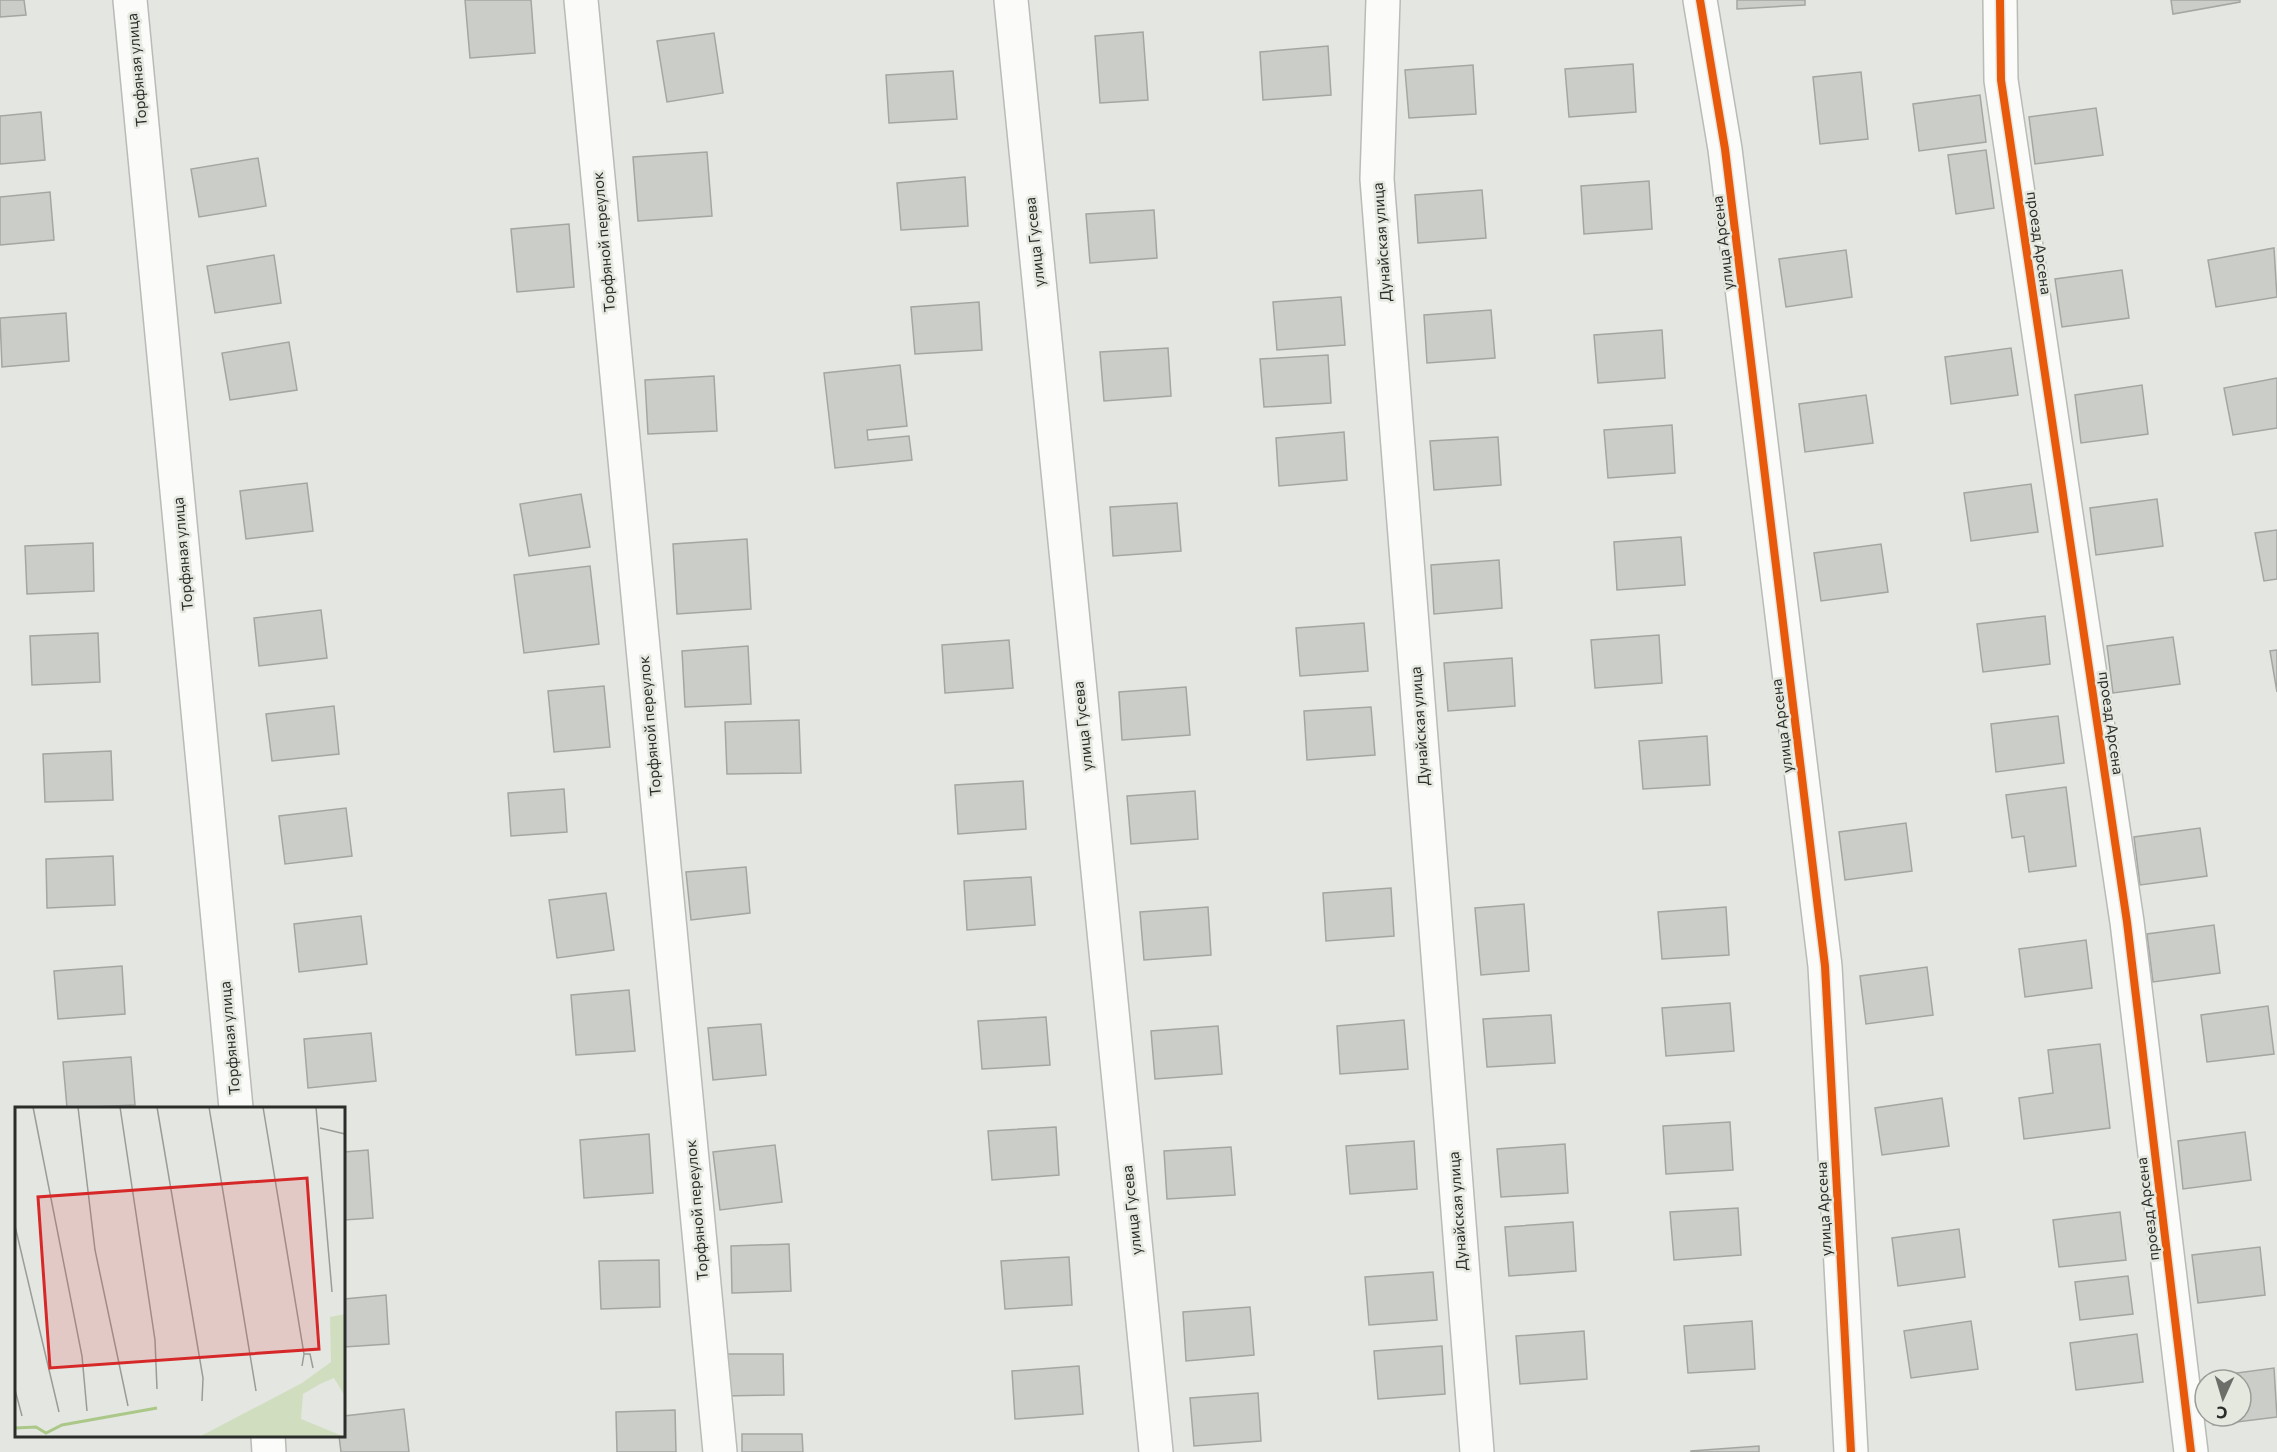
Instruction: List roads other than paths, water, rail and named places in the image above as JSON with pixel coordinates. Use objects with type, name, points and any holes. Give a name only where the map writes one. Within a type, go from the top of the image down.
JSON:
[{"type":"street","name":"Торфяная улица","points":[[130,0],[236,1107]]},
{"type":"street","name":"Торфяной переулок","points":[[581,0],[720,1452]]},
{"type":"street","name":"улица Гусева","points":[[1011,0],[1156,1452]]},
{"type":"street","name":"Дунайская улица","points":[[1383,0],[1377,179],[1477,1452]]},
{"type":"street","name":"улица Арсена","points":[[1700,0],[1725,149],[1825,966],[1851,1452]]},
{"type":"street","name":"проезд Арсена","points":[[2000,0],[2001,80],[2127,922],[2191,1452]]},
{"type":"street","points":[[268,1437],[269,1452]]}]
